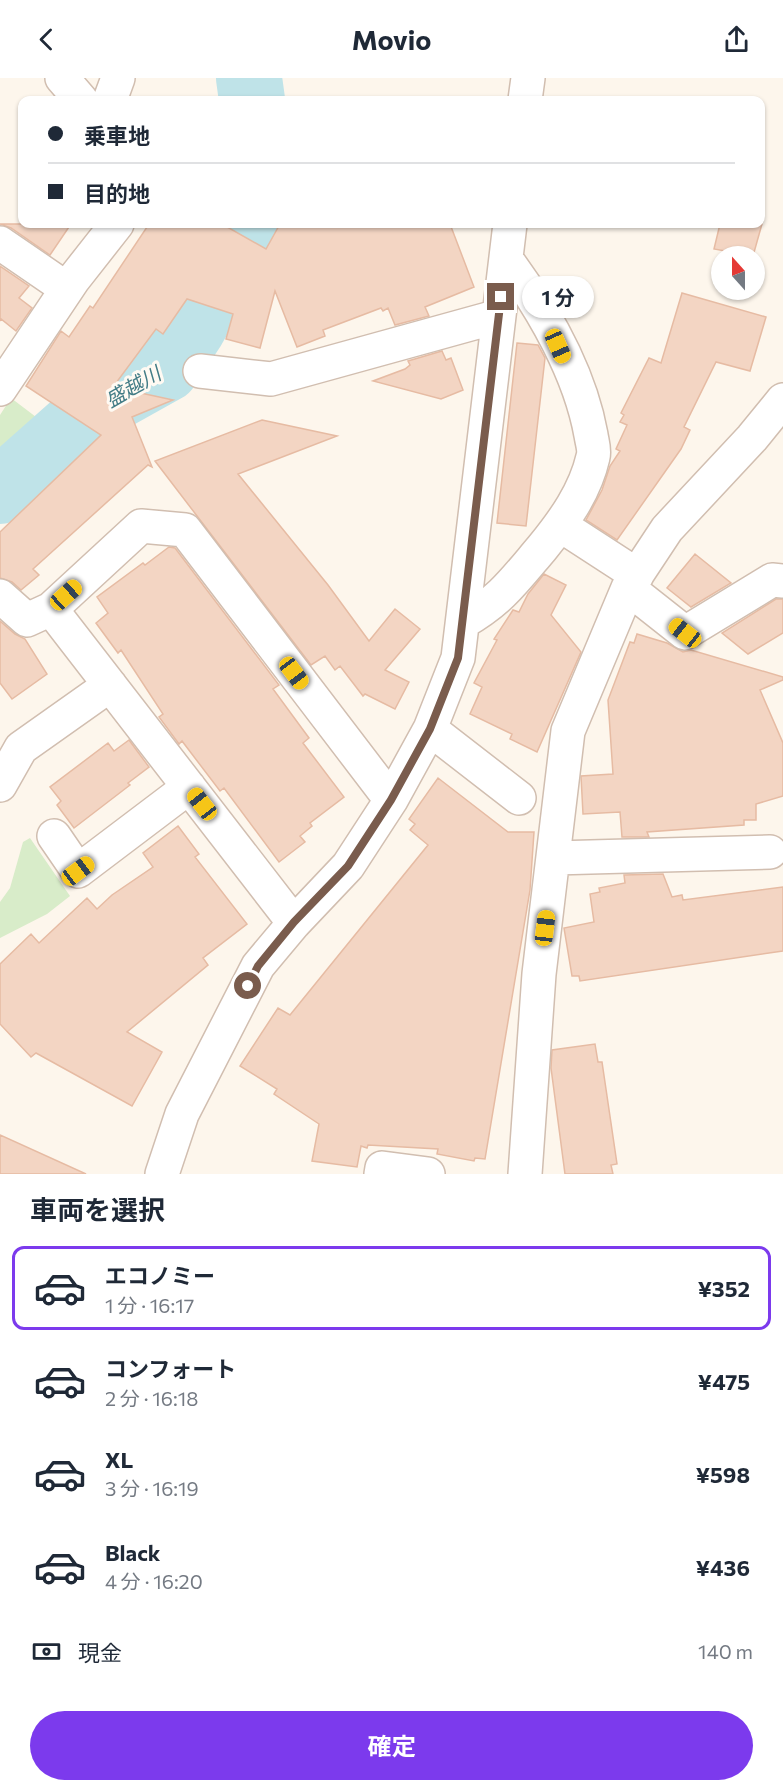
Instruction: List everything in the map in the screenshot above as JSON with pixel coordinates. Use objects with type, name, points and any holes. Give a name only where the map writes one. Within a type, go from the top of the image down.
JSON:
[{"type":"street","points":[[62,78],[78,96]]},
{"type":"street","points":[[111,96],[118,78]]},
{"type":"street","points":[[526,96],[528,78]]},
{"type":"street","points":[[0,388],[67,289],[114,228]]},
{"type":"street","points":[[162,1174],[182,1114],[258,966],[294,922],[348,866],[391,800],[430,729],[458,658],[510,228]]},
{"type":"street","points":[[0,243],[67,289]]},
{"type":"street","points":[[463,622],[490,606],[506,592],[560,525],[580,492],[594,455],[586,410],[549,325],[530,291],[506,259]]},
{"type":"street","points":[[200,371],[271,379],[499,316]]},
{"type":"street","points":[[525,1174],[539,974],[568,731],[632,581],[667,529],[752,438],[783,400]]},
{"type":"street","points":[[560,525],[632,581],[685,633],[772,580],[783,581]]},
{"type":"street","points":[[0,596],[27,620],[51,609],[141,526],[185,530],[391,800]]},
{"type":"street","points":[[51,609],[294,922]]},
{"type":"street","points":[[0,785],[21,748],[110,685]]},
{"type":"street","points":[[430,729],[519,798]]},
{"type":"street","points":[[54,836],[78,871],[189,787]]},
{"type":"street","points":[[554,858],[770,852]]},
{"type":"street","points":[[381,1174],[382,1168],[428,1174]]},
{"type":"green space","points":[[11,398],[36,417],[14,456],[0,470],[0,415]]},
{"type":"green space","points":[[30,838],[70,896],[47,914],[0,938],[0,902],[10,888],[23,842]]},
{"type":"building","points":[[0,224],[18,224],[18,228],[68,228],[50,255],[11,228]]},
{"type":"building","points":[[146,228],[229,228],[266,249],[278,228],[452,228],[474,287],[425,307],[429,316],[395,325],[388,308],[383,311],[381,308],[323,330],[325,336],[297,347],[275,291],[260,348],[226,339],[233,314],[187,299],[163,334],[156,329],[113,387],[173,400],[132,417],[152,467],[148,465],[33,569],[39,575],[21,590],[12,582],[0,578],[0,532],[101,435],[26,386],[61,331],[69,337],[90,306],[93,308]]},
{"type":"building","points":[[719,228],[761,228],[756,246],[715,246]]},
{"type":"building","points":[[0,266],[29,286],[19,298],[32,308],[16,331],[1,319],[0,321]]},
{"type":"building","points":[[682,293],[766,317],[750,371],[716,362],[684,427],[690,430],[681,449],[617,540],[586,520],[602,490],[610,466],[620,451],[616,449],[627,425],[620,422],[624,415],[621,413],[649,358],[661,363]]},
{"type":"building","points":[[517,343],[538,345],[545,358],[526,526],[497,523]]},
{"type":"building","points":[[442,351],[446,360],[451,358],[463,390],[441,399],[373,381],[405,369],[410,365],[408,361]]},
{"type":"building","points":[[262,420],[337,436],[238,474],[328,585],[369,641],[395,609],[420,629],[385,670],[409,682],[395,709],[365,694],[363,696],[340,666],[335,670],[325,656],[311,665],[155,461]]},
{"type":"building","points":[[169,547],[175,548],[279,685],[273,689],[309,738],[303,743],[344,797],[310,823],[312,826],[300,836],[305,842],[279,862],[224,788],[220,791],[182,741],[179,744],[159,717],[163,714],[121,650],[118,653],[96,623],[108,613],[97,597]]},
{"type":"building","points":[[695,554],[731,583],[691,607],[667,588]]},
{"type":"building","points":[[544,574],[566,585],[551,615],[581,652],[537,752],[510,739],[512,734],[470,714],[482,687],[474,683],[497,640],[494,639],[513,610],[519,612],[528,594]]},
{"type":"building","points":[[776,599],[783,599],[783,633],[748,654],[722,633]]},
{"type":"building","points":[[0,621],[25,639],[47,674],[12,699],[0,683]]},
{"type":"building","points":[[637,634],[667,643],[683,652],[691,650],[783,677],[783,680],[760,690],[783,743],[783,796],[756,804],[756,820],[744,820],[744,825],[647,832],[649,837],[622,837],[620,812],[583,814],[581,776],[613,774],[608,700],[630,642],[634,643]]},
{"type":"building","points":[[129,740],[149,767],[128,783],[130,785],[74,828],[57,805],[61,801],[50,787],[108,743],[114,751]]},
{"type":"building","points":[[438,778],[508,832],[534,832],[530,890],[485,1159],[475,1158],[474,1161],[437,1154],[438,1149],[368,1145],[367,1148],[361,1146],[357,1167],[312,1161],[319,1124],[274,1094],[277,1089],[240,1066],[278,1008],[290,1015],[428,845],[410,830],[415,824],[409,819]]},
{"type":"building","points":[[178,826],[199,854],[195,857],[247,924],[203,958],[208,965],[127,1032],[162,1052],[132,1106],[36,1053],[31,1057],[0,1024],[0,964],[31,934],[39,943],[87,898],[97,909],[112,895],[153,867],[143,853]]},
{"type":"building","points":[[663,874],[672,897],[682,895],[683,900],[783,887],[783,951],[580,981],[579,976],[572,976],[564,928],[594,922],[590,894],[600,892],[599,888],[625,883],[624,875]]},
{"type":"building","points":[[595,1044],[598,1062],[602,1062],[617,1164],[611,1165],[613,1174],[565,1174],[551,1068],[552,1050]]},
{"type":"building","points":[[0,1135],[86,1174],[0,1174]]},
{"type":"waterway","name":"盛越川","points":[[249,78],[251,96]]},
{"type":"waterway","name":"盛越川","points":[[0,491],[89,412],[166,369],[193,328],[250,228]]},
{"type":"route","points":[[248,986],[258,966],[294,922],[348,866],[391,800],[430,729],[458,658],[501,297]]}]
